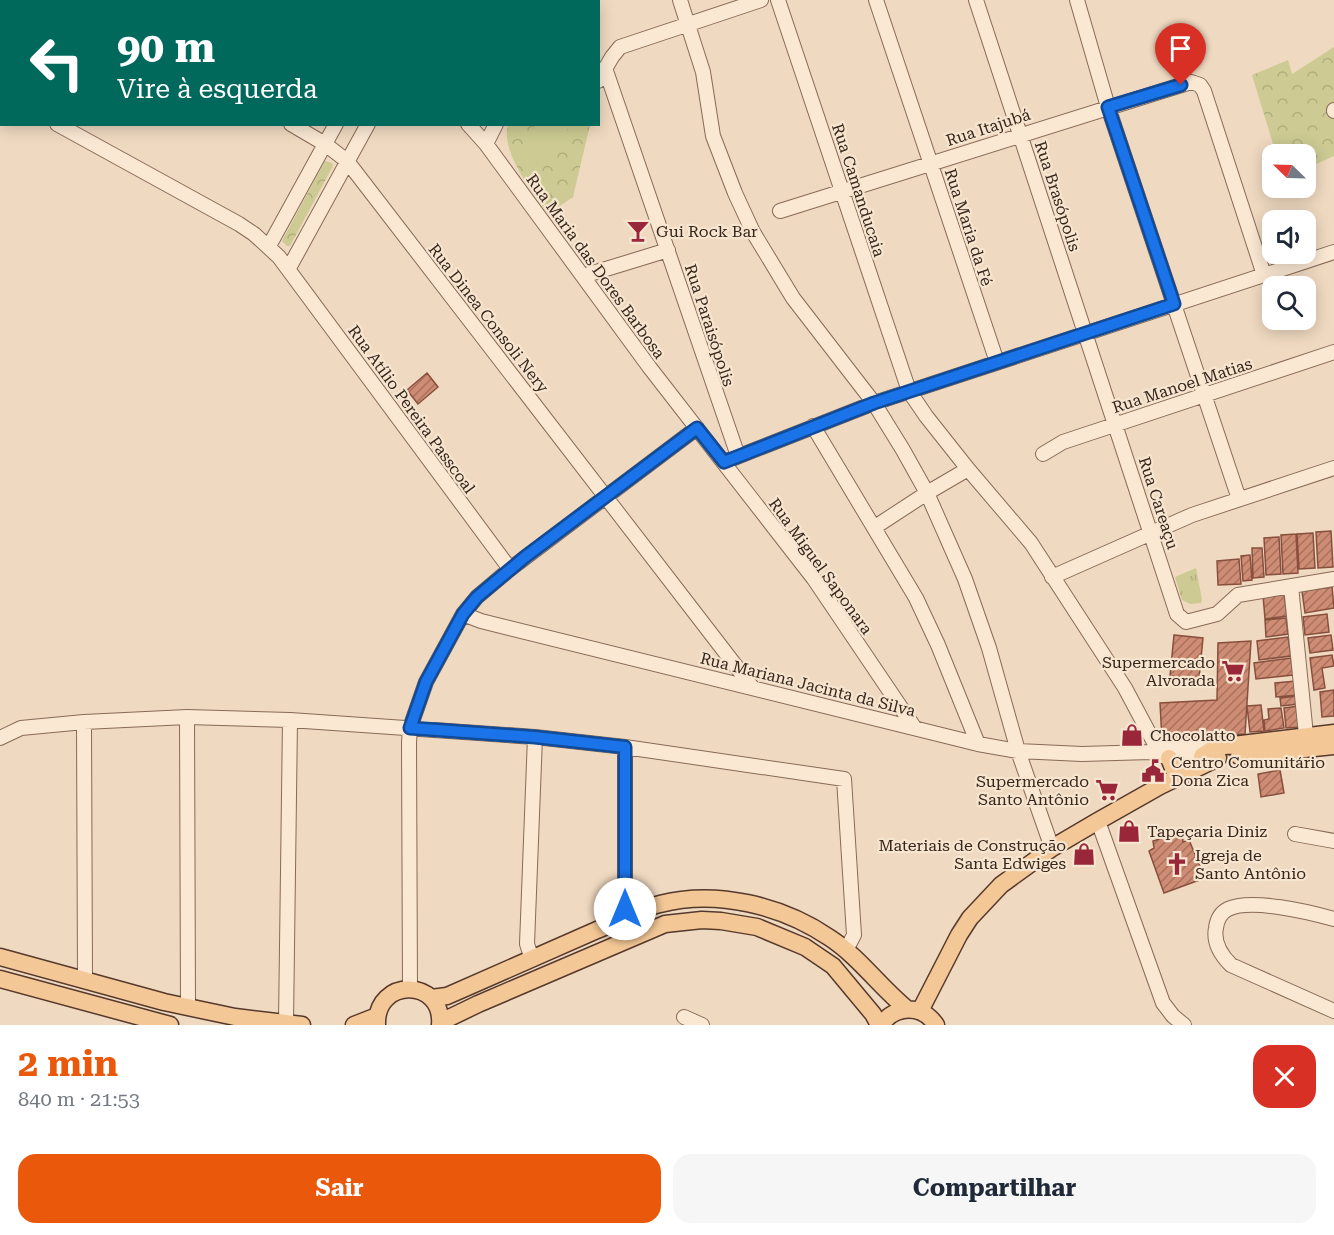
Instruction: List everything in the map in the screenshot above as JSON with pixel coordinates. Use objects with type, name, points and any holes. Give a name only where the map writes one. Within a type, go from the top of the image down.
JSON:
[{"type":"main road","points":[[1160,786],[1163,758],[1199,758],[1217,752],[1307,743],[1334,734]]},
{"type":"main road","points":[[1307,743],[1334,746]]},
{"type":"main road","points":[[914,1010],[970,918],[1001,885],[1052,848],[1217,752]]},
{"type":"main road","points":[[431,998],[447,996],[659,904],[681,900],[722,900],[781,913],[823,933],[846,950],[914,1010],[927,1015],[936,1025]]},
{"type":"main road","points":[[628,918],[634,937]]},
{"type":"main road","points":[[441,1025],[447,1019],[478,1004],[665,924],[702,920],[739,923],[774,932],[805,946],[833,966],[880,1025],[894,1013],[914,1010]]},
{"type":"main road","points":[[0,957],[85,979],[109,988],[188,1007],[235,1017],[294,1024]]},
{"type":"main road","points":[[0,979],[170,1025]]},
{"type":"main road","points":[[354,1025],[377,1020],[383,1002],[388,996],[403,989],[410,989],[418,990],[431,998],[439,1011],[441,1025]]},
{"type":"main road","points":[[186,1025],[188,1007]]},
{"type":"street","points":[[680,0],[703,72],[714,136],[735,193],[753,232],[793,298],[874,403],[927,493],[977,610],[1018,751],[1052,848]]},
{"type":"street","points":[[602,74],[620,47],[761,0]]},
{"type":"street","name":"Rua Camanducaia","points":[[778,0],[909,391],[968,470],[1031,543],[1125,688],[1163,758]]},
{"type":"street","name":"Rua Maria da Fé","points":[[877,0],[997,362]]},
{"type":"street","name":"Rua Brasópolis","points":[[976,0],[1086,333]]},
{"type":"street","points":[[1077,0],[1108,107],[1239,500]]},
{"type":"street","name":"Rua Paraisópolis","points":[[602,74],[668,250],[738,456]]},
{"type":"street","name":"Rua Itajubá","points":[[780,211],[1191,82],[1200,85],[1204,91],[1264,275]]},
{"type":"street","name":"Rua Atílio Pereira Passcoal","points":[[61,126],[239,224],[268,246],[289,268],[510,569]]},
{"type":"street","name":"Rua Dinea Consoli Nery","points":[[294,126],[325,144],[347,161],[752,687]]},
{"type":"street","points":[[268,246],[335,126]]},
{"type":"street","points":[[289,268],[367,126]]},
{"type":"street","name":"Rua Maria das Dores Barbosa","points":[[470,126],[486,144],[697,428]]},
{"type":"street","points":[[486,144],[495,126]]},
{"type":"street","points":[[583,276],[668,250]]},
{"type":"street","points":[[724,462],[874,403],[1334,252]]},
{"type":"street","name":"Rua Careaçu","points":[[1086,333],[1177,614],[1185,622],[1217,614],[1238,595],[1291,586]]},
{"type":"street","name":"Rua Manoel Matias","points":[[1042,454],[1063,442],[1334,352]]},
{"type":"street","points":[[813,426],[916,598],[938,645],[978,744]]},
{"type":"street","points":[[410,989],[410,728],[426,682],[463,614],[477,597],[605,496],[697,428]]},
{"type":"street","name":"Rua Miguel Saponara","points":[[697,428],[814,579],[914,727]]},
{"type":"street","points":[[1052,577],[1192,515],[1334,468]]},
{"type":"street","points":[[875,528],[927,493],[968,470]]},
{"type":"street","points":[[1307,743],[1291,586],[1334,579]]},
{"type":"street","name":"Rua Mariana Jacinta da Silva","points":[[463,614],[481,621],[978,744],[1018,751],[1163,758],[1217,752]]},
{"type":"street","points":[[188,717],[188,1007]]},
{"type":"street","points":[[0,738],[21,728],[84,722],[188,717],[290,720],[535,737],[625,747],[844,779],[854,934],[846,950]]},
{"type":"street","points":[[290,720],[294,1024]]},
{"type":"street","points":[[84,722],[85,979]]},
{"type":"street","points":[[532,958],[527,944],[535,737]]},
{"type":"street","points":[[625,747],[625,909],[628,918]]},
{"type":"street","points":[[1098,821],[1163,1003],[1184,1025]]},
{"type":"street","points":[[1295,834],[1334,841]]},
{"type":"street","points":[[1334,919],[1297,909],[1262,906],[1233,908],[1226,910],[1217,921],[1215,933],[1223,958],[1231,965],[1334,1011]]},
{"type":"street","points":[[684,1017],[702,1025]]},
{"type":"green space","points":[[1334,47],[1334,156],[1316,164],[1316,144],[1273,144],[1252,75],[1288,60],[1292,74]]},
{"type":"green space","points":[[508,126],[590,126],[573,197],[548,214],[519,171],[509,147]]},
{"type":"green space","points":[[534,126],[569,126],[551,167],[522,155]]},
{"type":"green space","points":[[325,161],[332,163],[333,166],[290,246],[287,246],[282,241]]},
{"type":"green space","points":[[1196,568],[1202,600],[1201,603],[1190,604],[1182,600],[1175,577]]},
{"type":"building","points":[[427,373],[438,387],[418,404],[407,390]]},
{"type":"building","points":[[1331,531],[1333,567],[1318,568],[1316,532]]},
{"type":"building","points":[[1313,533],[1315,568],[1299,569],[1297,534]]},
{"type":"building","points":[[1296,534],[1298,573],[1283,574],[1281,535]]},
{"type":"building","points":[[1279,537],[1281,574],[1266,575],[1264,538]]},
{"type":"building","points":[[1252,548],[1262,548],[1264,577],[1253,578]]},
{"type":"building","points":[[1250,555],[1252,580],[1243,581],[1241,556]]},
{"type":"building","points":[[1239,559],[1241,584],[1218,585],[1217,561]]},
{"type":"building","points":[[1332,587],[1334,608],[1305,613],[1302,591]]},
{"type":"building","points":[[1284,593],[1287,616],[1265,619],[1263,595]]},
{"type":"building","points":[[1327,614],[1329,632],[1305,635],[1303,617]]},
{"type":"building","points":[[1286,618],[1288,634],[1266,637],[1265,620]]},
{"type":"building","points":[[1174,635],[1203,638],[1199,679],[1170,676]]},
{"type":"building","points":[[1331,635],[1333,650],[1310,653],[1308,638]]},
{"type":"building","points":[[1288,637],[1291,656],[1259,660],[1257,641]]},
{"type":"building","name":"Supermercado Alvorada","points":[[1251,641],[1245,734],[1162,740],[1160,703],[1217,700],[1218,643]]},
{"type":"building","points":[[1332,655],[1334,666],[1322,668],[1325,688],[1314,690],[1310,658]]},
{"type":"building","points":[[1291,658],[1293,675],[1256,679],[1254,663]]},
{"type":"building","points":[[1296,681],[1298,695],[1276,697],[1275,683]]},
{"type":"building","points":[[1334,690],[1334,716],[1322,717],[1320,692]]},
{"type":"building","points":[[1298,696],[1299,704],[1281,706],[1280,698]]},
{"type":"building","points":[[1261,705],[1264,731],[1250,732],[1247,706]]},
{"type":"building","points":[[1299,706],[1301,727],[1286,728],[1284,708]]},
{"type":"building","points":[[1281,708],[1284,728],[1265,731],[1264,720],[1269,719],[1268,709]]},
{"type":"building","points":[[1280,770],[1284,793],[1261,797],[1258,774]]},
{"type":"building","name":"Igreja de Santo Antônio","points":[[1182,832],[1183,842],[1189,840],[1205,878],[1164,893],[1149,851],[1154,848],[1153,841]]},
{"type":"place","name":"Gui Rock Bar","points":[[638,231]]},
{"type":"place","name":"Supermercado Alvorada","points":[[1233,671]]},
{"type":"place","name":"Chocolatto","points":[[1132,735]]},
{"type":"place","name":"Centro Comunitário Dona Zica","points":[[1153,771]]},
{"type":"place","name":"Supermercado Santo Antônio","points":[[1107,790]]},
{"type":"place","name":"Tapeçaria Diniz","points":[[1129,831]]},
{"type":"place","name":"Materiais de Construção Santa Edwiges","points":[[1084,854]]},
{"type":"place","name":"Igreja de Santo Antônio","points":[[1177,864]]},
{"type":"route","points":[[625,909],[625,747],[535,737],[410,728],[426,682],[463,614],[477,597],[510,569],[697,428],[724,462],[874,403],[1174,304],[1108,107],[1181,85]]}]
